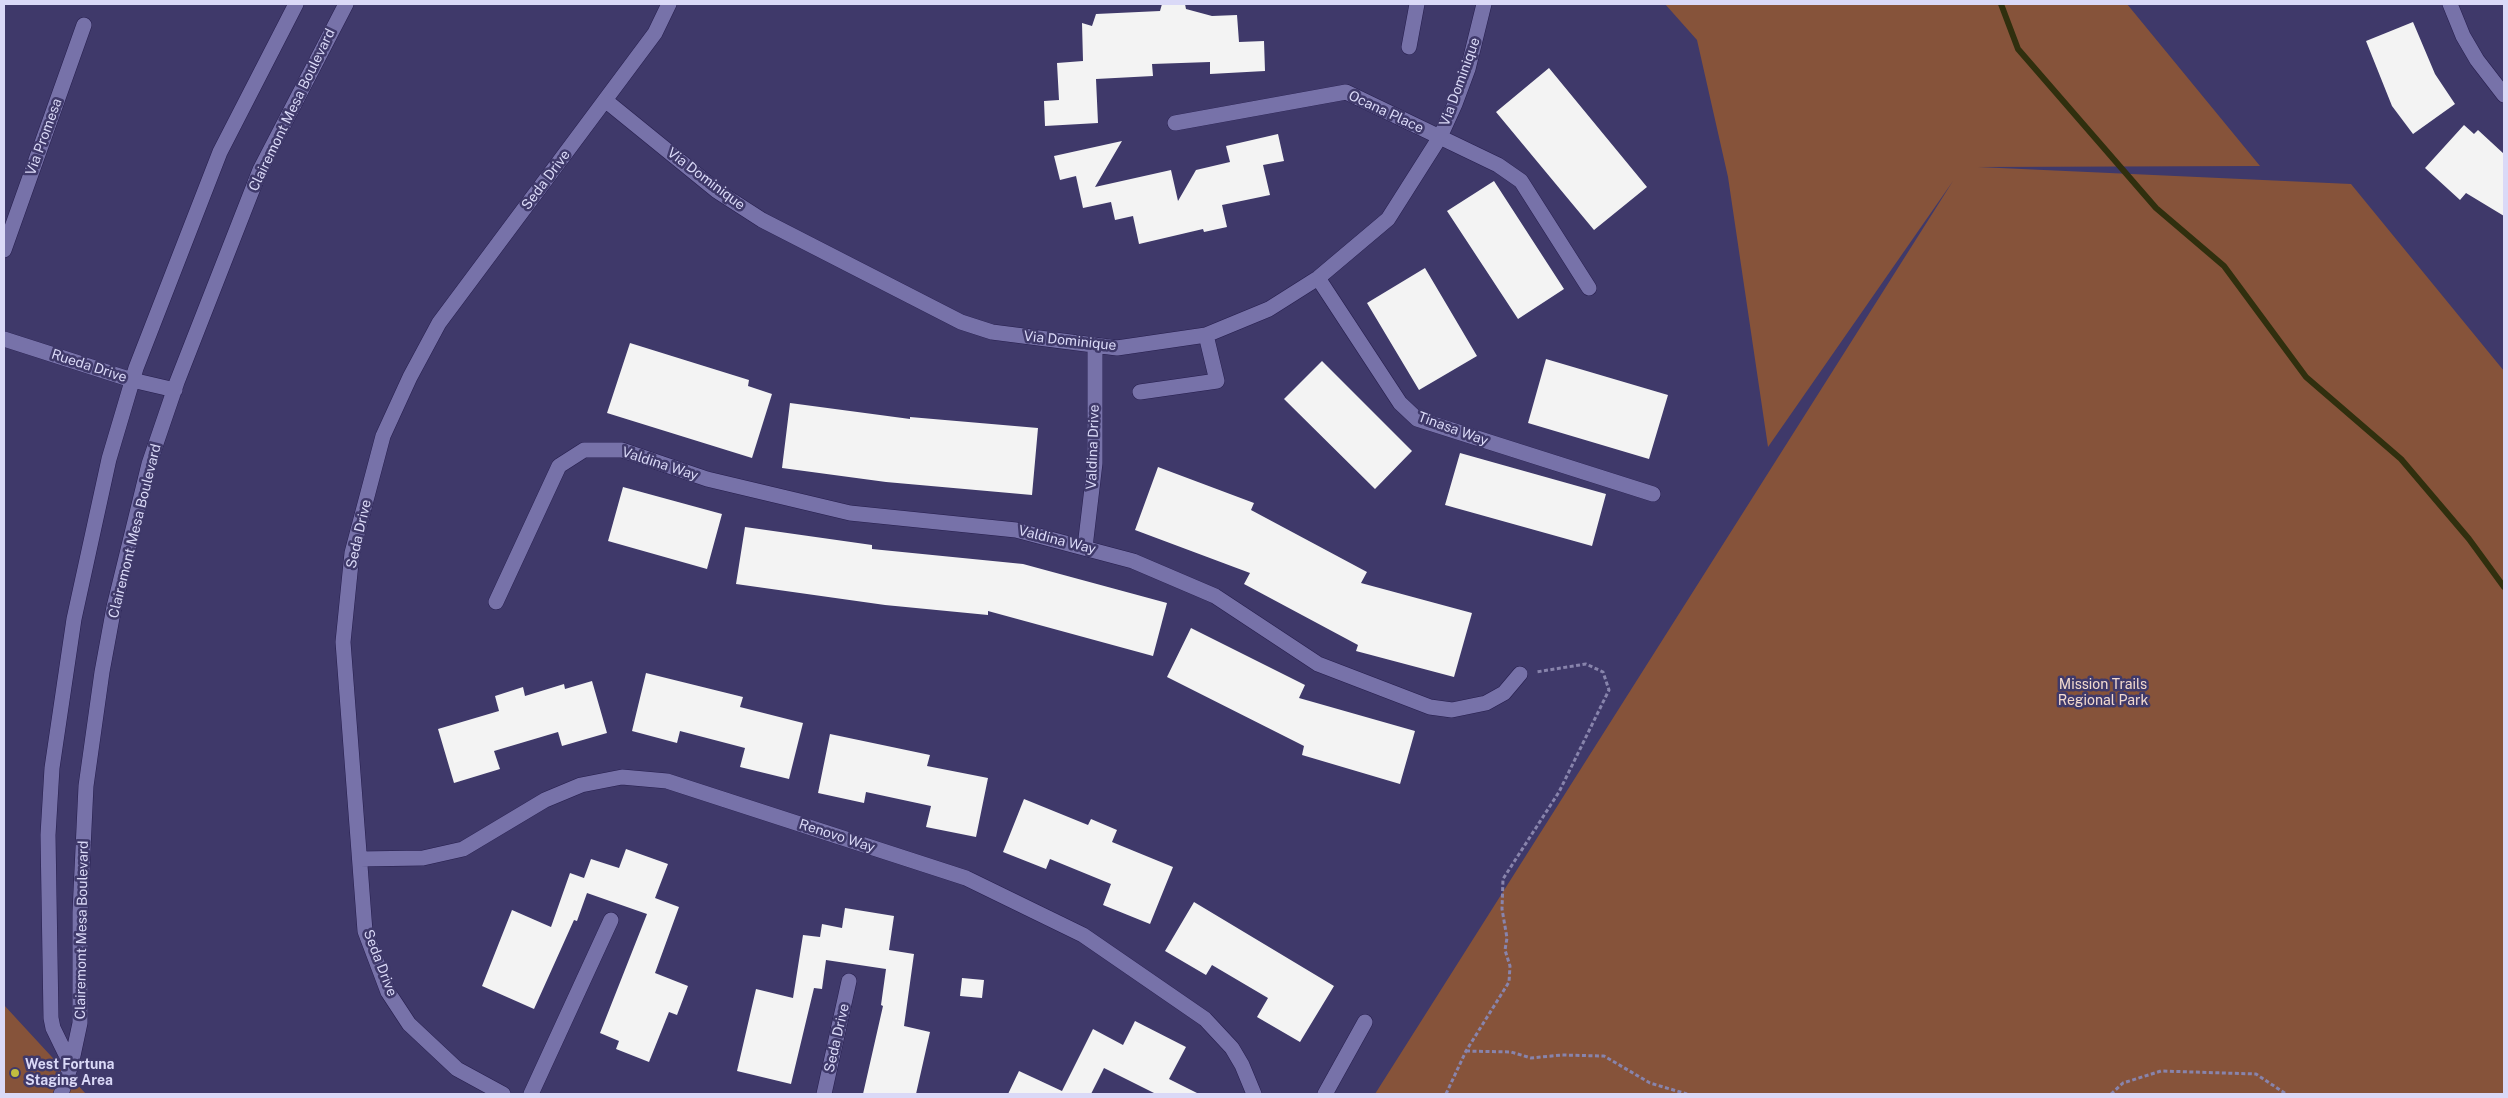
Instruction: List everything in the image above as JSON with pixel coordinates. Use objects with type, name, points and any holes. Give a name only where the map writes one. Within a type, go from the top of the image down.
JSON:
[{"type":"street","name":"Clairemont Mesa Boulevard","points":[[71,1065],[53,1028],[51,1018],[48,835],[52,768],[74,619],[109,459],[132,380],[220,152],[296,4]]},
{"type":"street","name":"Clairemont Mesa Boulevard","points":[[71,1065],[80,1023],[80,912],[86,786],[102,672],[114,607],[149,464],[175,390],[260,170],[346,4]]},
{"type":"street","name":"Seda Drive","points":[[503,1094],[457,1069],[409,1024],[388,992],[365,931],[343,642],[352,553],[383,436],[410,377],[439,323],[655,33],[669,4]]},
{"type":"street","points":[[1409,47],[1417,4]]},
{"type":"street","name":"Via Dominique","points":[[606,100],[717,191],[762,220],[961,322],[992,332],[1117,348],[1206,334],[1269,309],[1318,278],[1388,219],[1440,137],[1468,69],[1484,4]]},
{"type":"street","points":[[2450,4],[2463,36],[2477,60],[2504,95]]},
{"type":"street","name":"Via Promesa","points":[[4,250],[84,24]]},
{"type":"street","name":"Ocana Place","points":[[1175,123],[1346,92],[1498,165],[1521,181],[1589,288]]},
{"type":"street","name":"Tinasa Way","points":[[1318,278],[1400,403],[1417,419],[1653,494]]},
{"type":"street","points":[[1140,392],[1217,381],[1206,334]]},
{"type":"street","name":"Rueda Drive","points":[[4,339],[132,380],[175,390]]},
{"type":"street","name":"Valdina Drive","points":[[1085,547],[1095,463],[1095,346]]},
{"type":"street","name":"Valdina Way","points":[[496,602],[559,466],[584,450],[622,450],[707,479],[850,513],[1016,530],[1134,560],[1215,596],[1318,664],[1430,707],[1452,710],[1486,703],[1504,693],[1520,674]]},
{"type":"street","name":"Renovo Way","points":[[360,859],[423,858],[463,849],[545,800],[581,784],[622,777],[667,781],[966,878],[1083,935],[1205,1019],[1232,1048],[1254,1094]]},
{"type":"street","points":[[531,1094],[611,920]]},
{"type":"street","name":"Seda Drive","points":[[824,1094],[849,981]]},
{"type":"street","points":[[1325,1094],[1365,1022]]},
{"type":"street","points":[[60,1094],[71,1065]]},
{"type":"path","points":[[1446,1094],[1466,1050],[1509,982],[1510,966],[1505,950],[1507,938],[1502,909],[1503,879],[1559,792],[1609,690],[1603,672],[1586,664],[1520,674]]},
{"type":"path","points":[[1466,1050],[1511,1052],[1531,1058],[1562,1055],[1604,1056],[1650,1083],[1687,1094]]},
{"type":"path","points":[[2111,1094],[2123,1083],[2161,1071],[2256,1074],[2286,1094]]},
{"type":"green space","name":"Mission Trails Regional Park","points":[[1665,4],[2127,4],[2260,166],[1978,167],[2351,184],[2504,371],[2504,1094],[1375,1094],[1953,181],[1768,447],[1728,177],[1697,40]]},
{"type":"green space","points":[[4,1005],[15,1017],[86,1094],[4,1094]]},
{"type":"building","points":[[1162,4],[1185,4],[1186,9],[1212,16],[1237,15],[1239,42],[1264,41],[1265,71],[1210,74],[1210,62],[1152,64],[1153,76],[1096,79],[1098,123],[1045,126],[1044,101],[1059,100],[1057,63],[1083,61],[1082,23],[1092,26],[1096,14],[1160,11]]},
{"type":"building","points":[[2413,22],[2435,74],[2455,104],[2413,134],[2392,106],[2366,41]]},
{"type":"building","points":[[1549,68],[1647,187],[1594,230],[1496,112]]},
{"type":"building","points":[[2464,125],[2474,134],[2478,130],[2504,154],[2504,216],[2466,193],[2460,200],[2425,168]]},
{"type":"building","points":[[1278,134],[1284,161],[1263,165],[1270,195],[1222,205],[1227,227],[1204,232],[1203,229],[1139,244],[1133,216],[1115,220],[1111,202],[1083,208],[1076,176],[1060,180],[1054,156],[1122,141],[1095,187],[1171,170],[1178,201],[1196,170],[1230,162],[1226,146]]},
{"type":"building","points":[[1494,181],[1564,289],[1518,319],[1447,211]]},
{"type":"building","points":[[1425,268],[1477,356],[1419,390],[1367,303]]},
{"type":"building","points":[[630,343],[749,380],[748,386],[772,394],[752,458],[607,413]]},
{"type":"building","points":[[1546,359],[1668,395],[1649,459],[1528,423]]},
{"type":"building","points":[[1322,361],[1412,451],[1375,489],[1284,399]]},
{"type":"building","points":[[790,403],[910,419],[910,417],[1038,428],[1032,495],[886,482],[782,468]]},
{"type":"building","points":[[1460,453],[1606,494],[1592,546],[1445,505]]},
{"type":"building","points":[[1158,467],[1254,503],[1251,510],[1367,572],[1361,583],[1472,613],[1454,677],[1356,651],[1358,645],[1244,584],[1250,573],[1135,530]]},
{"type":"building","points":[[623,487],[722,514],[707,569],[608,541]]},
{"type":"building","points":[[745,527],[872,545],[872,549],[1023,564],[1167,603],[1153,656],[988,611],[988,615],[885,605],[736,584]]},
{"type":"building","points":[[1191,628],[1305,685],[1299,698],[1415,731],[1400,784],[1302,755],[1304,746],[1167,677]]},
{"type":"building","points":[[646,673],[743,697],[740,707],[803,723],[789,779],[740,767],[745,748],[680,731],[677,743],[632,731]]},
{"type":"building","points":[[592,681],[607,733],[562,746],[558,732],[494,751],[500,769],[454,783],[438,729],[499,711],[495,696],[523,687],[525,696],[564,684],[565,689]]},
{"type":"building","points":[[830,734],[930,755],[927,766],[988,778],[976,837],[926,827],[931,806],[866,792],[864,803],[818,793]]},
{"type":"building","points":[[1024,799],[1088,825],[1091,819],[1117,830],[1112,842],[1173,867],[1150,924],[1103,905],[1111,884],[1050,859],[1046,869],[1003,852]]},
{"type":"building","points":[[626,849],[668,864],[655,898],[679,907],[655,973],[688,986],[677,1015],[669,1012],[649,1062],[616,1049],[619,1041],[600,1033],[647,914],[587,893],[577,921],[574,920],[534,1009],[482,986],[512,910],[551,927],[570,873],[584,878],[591,859],[619,868]]},
{"type":"building","points":[[1194,902],[1334,986],[1300,1042],[1257,1017],[1268,998],[1212,965],[1206,975],[1165,951]]},
{"type":"building","points":[[845,908],[894,916],[889,950],[914,954],[904,1026],[930,1032],[916,1094],[863,1094],[883,1006],[881,1005],[886,969],[826,960],[822,989],[814,988],[791,1084],[737,1071],[756,989],[793,998],[803,935],[820,937],[822,924],[842,928]]},
{"type":"building","points":[[962,978],[984,980],[982,998],[960,996]]},
{"type":"building","points":[[1135,1021],[1186,1047],[1169,1079],[1199,1094],[1156,1094],[1104,1068],[1091,1094],[1008,1094],[1019,1071],[1062,1091],[1093,1029],[1123,1045]]},
{"type":"waterway","points":[[2001,4],[2018,49],[2156,208],[2224,266],[2306,377],[2401,459],[2469,539],[2504,587]]},
{"type":"place","name":"West Fortuna Staging Area","points":[[15,1073]]}]
